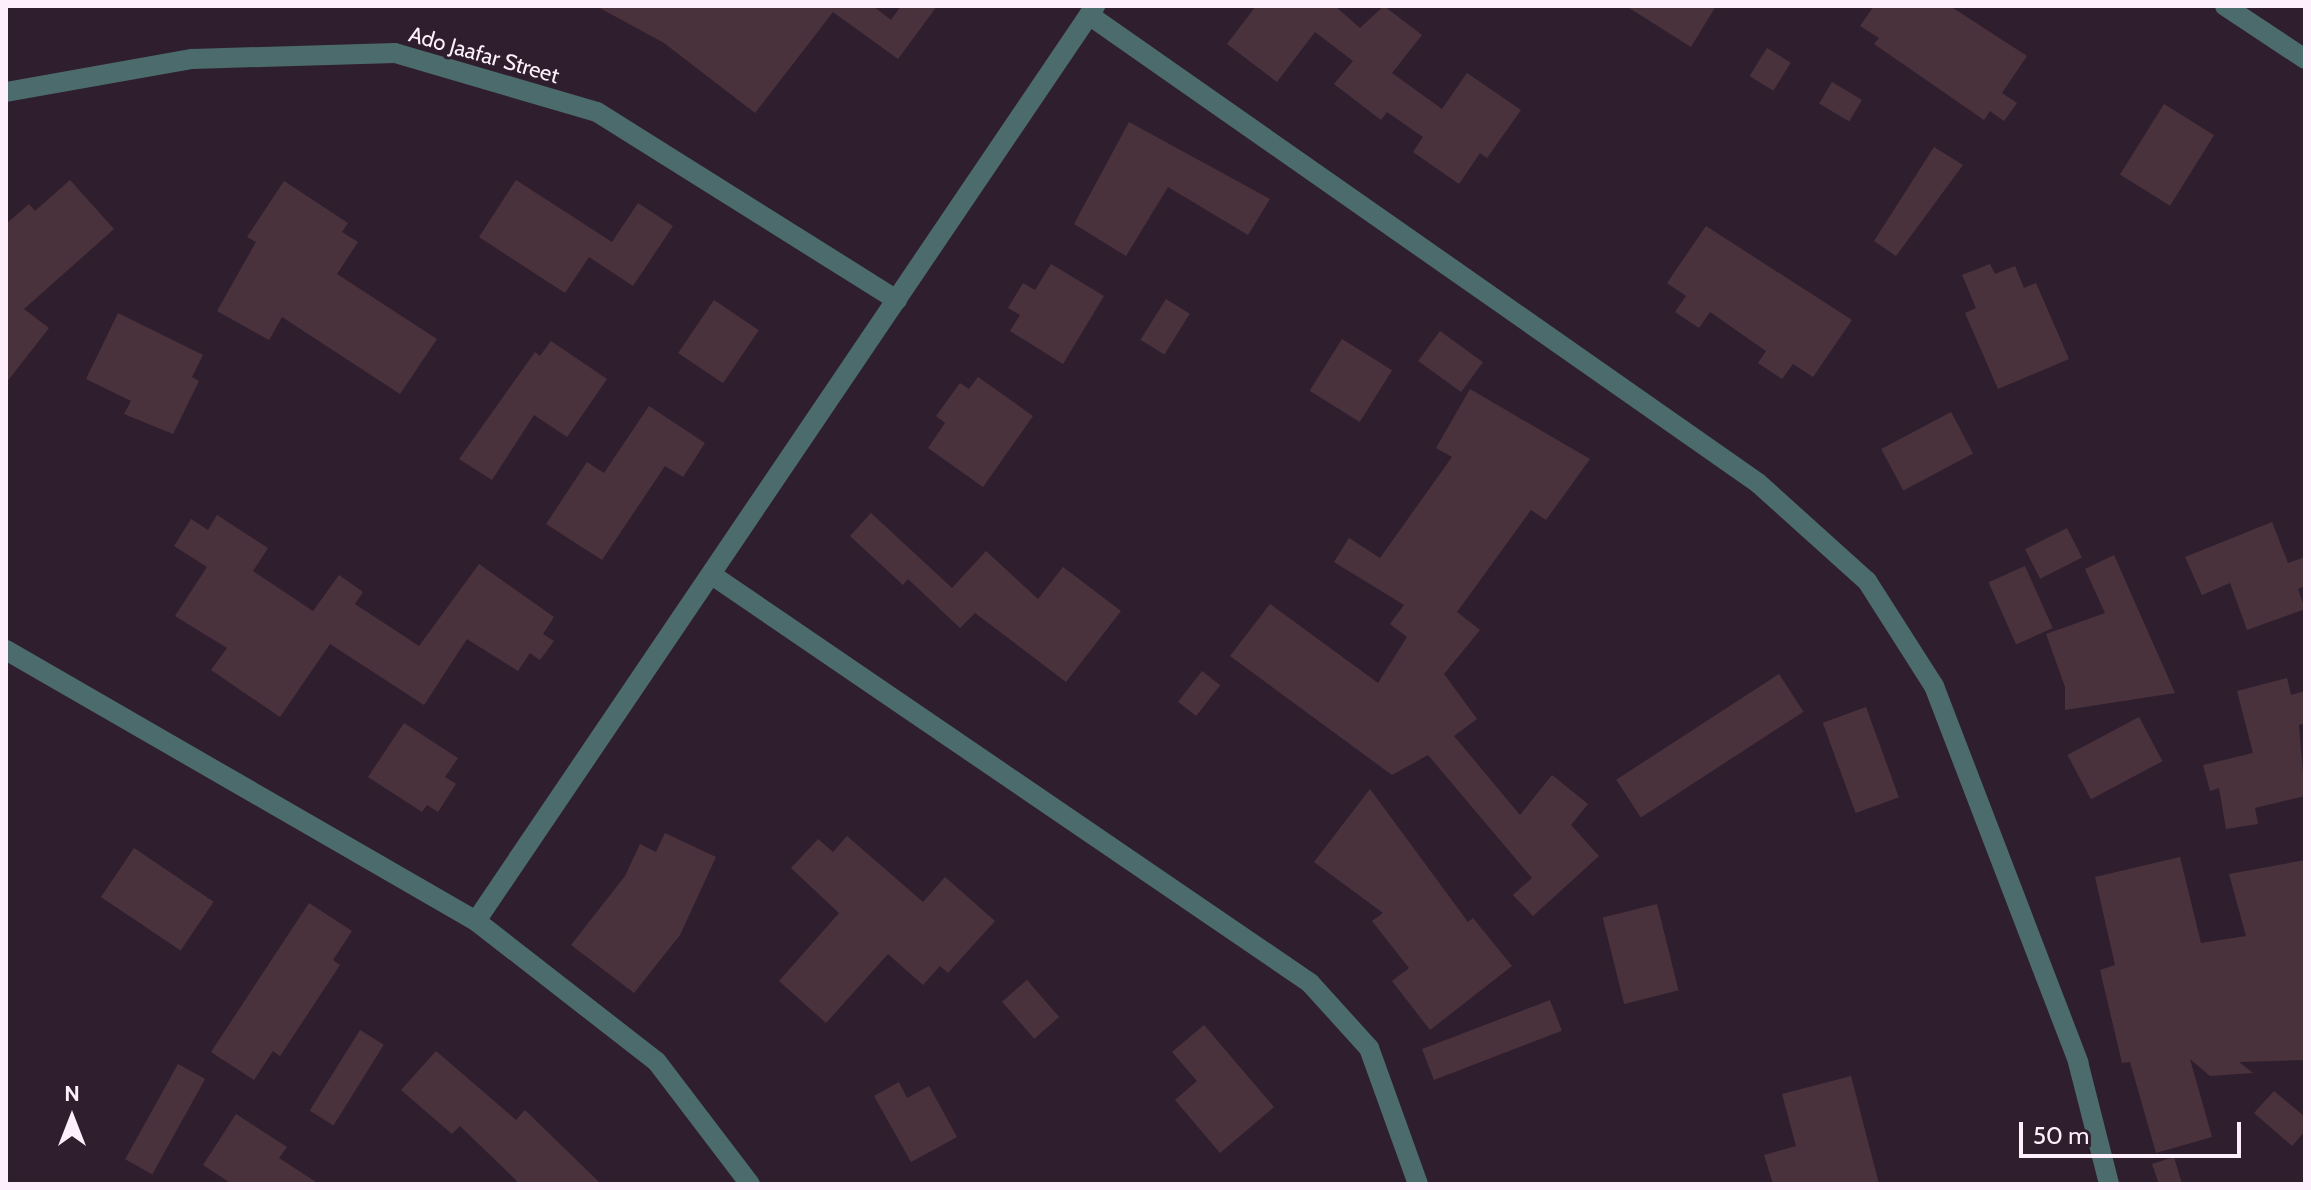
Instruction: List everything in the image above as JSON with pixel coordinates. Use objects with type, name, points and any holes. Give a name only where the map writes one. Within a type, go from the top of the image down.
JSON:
[{"type":"street","points":[[2225,6],[2305,59]]},
{"type":"street","points":[[476,921],[1092,10],[1758,483],[1867,581],[1934,686],[2078,1062],[2109,1184]]},
{"type":"street","name":"Ado Jaafar Street","points":[[6,92],[192,59],[395,53],[597,112],[897,300]]},
{"type":"street","points":[[712,575],[1310,983],[1369,1048],[1418,1184]]},
{"type":"street","points":[[6,650],[476,921],[657,1062],[750,1184]]},
{"type":"building","points":[[596,6],[873,6],[891,20],[901,6],[937,6],[898,59],[833,12],[755,113],[664,43]]},
{"type":"building","points":[[1256,6],[1335,6],[1360,28],[1384,6],[1422,35],[1392,73],[1442,109],[1467,73],[1521,110],[1487,158],[1480,153],[1459,184],[1413,152],[1423,137],[1387,112],[1381,120],[1334,84],[1353,61],[1315,32],[1277,82],[1227,44]]},
{"type":"building","points":[[1626,6],[1716,6],[1691,47]]},
{"type":"building","points":[[1874,6],[1950,6],[2027,56],[2002,93],[2017,103],[2004,121],[1990,111],[1984,120],[1874,44],[1879,38],[1860,26]]},
{"type":"building","points":[[1767,48],[1791,63],[1773,91],[1750,76]]},
{"type":"building","points":[[1832,82],[1862,100],[1849,121],[1819,103]]},
{"type":"building","points":[[2164,104],[2214,135],[2170,206],[2120,174]]},
{"type":"building","points":[[1129,122],[1270,199],[1248,235],[1168,187],[1126,256],[1074,224]]},
{"type":"building","points":[[1934,147],[1963,165],[1896,256],[1874,241]]},
{"type":"building","points":[[70,180],[114,229],[24,309],[49,328],[6,383],[6,224],[29,204],[35,211]]},
{"type":"building","points":[[516,180],[612,242],[638,203],[673,226],[633,286],[589,257],[565,293],[479,237]]},
{"type":"building","points":[[284,181],[348,223],[342,232],[358,242],[337,274],[437,339],[400,394],[282,317],[269,340],[217,311],[256,242],[247,237]]},
{"type":"building","points":[[1706,226],[1852,320],[1813,377],[1793,364],[1782,379],[1758,363],[1766,351],[1710,312],[1699,328],[1675,312],[1686,296],[1667,283]]},
{"type":"building","points":[[1051,264],[1104,296],[1063,364],[1010,331],[1020,315],[1008,308],[1023,283],[1035,290]]},
{"type":"building","points":[[1990,264],[1995,274],[2015,266],[2024,288],[2036,283],[2069,359],[1998,389],[1965,313],[1976,308],[1962,275]]},
{"type":"building","points":[[1166,299],[1190,314],[1164,355],[1141,340]]},
{"type":"building","points":[[714,300],[759,330],[723,383],[678,353]]},
{"type":"building","points":[[118,313],[203,355],[192,377],[199,381],[173,434],[124,414],[131,401],[86,379]]},
{"type":"building","points":[[1440,331],[1483,362],[1461,392],[1418,361]]},
{"type":"building","points":[[1342,339],[1392,370],[1360,422],[1310,391]]},
{"type":"building","points":[[551,341],[607,379],[567,437],[534,415],[492,480],[459,459],[535,352],[540,356]]},
{"type":"building","points":[[978,377],[1033,416],[983,487],[928,448],[945,423],[936,416],[960,383],[969,389]]},
{"type":"building","points":[[1470,389],[1590,459],[1546,520],[1531,510],[1457,612],[1480,630],[1444,674],[1477,719],[1454,736],[1520,815],[1552,775],[1588,804],[1571,825],[1599,856],[1533,916],[1513,895],[1532,878],[1428,755],[1392,775],[1230,656],[1270,604],[1378,683],[1407,637],[1390,624],[1404,605],[1334,562],[1349,538],[1380,558],[1452,457],[1436,448]]},
{"type":"building","points":[[649,406],[705,443],[683,477],[665,466],[602,560],[546,524],[587,462],[604,473]]},
{"type":"building","points":[[1951,412],[1973,453],[1903,491],[1881,449]]},
{"type":"building","points":[[871,513],[952,588],[986,551],[1038,599],[1063,567],[1121,611],[1066,682],[975,613],[960,628],[908,579],[903,585],[850,536]]},
{"type":"building","points":[[217,515],[268,548],[253,571],[313,611],[339,575],[363,592],[355,604],[419,646],[479,564],[554,617],[543,634],[554,641],[540,660],[530,653],[518,671],[467,639],[424,705],[330,644],[280,717],[211,670],[227,648],[175,616],[207,567],[174,546],[191,519],[208,530]]},
{"type":"building","points":[[2272,522],[2288,563],[2305,557],[2305,586],[2298,589],[2305,609],[2247,630],[2230,583],[2202,595],[2185,557]]},
{"type":"building","points":[[2067,528],[2082,557],[2040,579],[2025,549]]},
{"type":"building","points":[[2114,555],[2175,693],[2065,710],[2065,687],[2046,634],[2105,613],[2085,569]]},
{"type":"building","points":[[2025,566],[2053,628],[2016,644],[1988,582]]},
{"type":"building","points":[[1202,671],[1220,685],[1196,716],[1178,702]]},
{"type":"building","points":[[1779,674],[1804,712],[1641,817],[1616,780]]},
{"type":"building","points":[[2287,678],[2291,695],[2305,691],[2305,723],[2299,725],[2305,796],[2255,808],[2258,824],[2226,829],[2219,788],[2210,791],[2203,765],[2253,753],[2237,691]]},
{"type":"building","points":[[1866,707],[1899,797],[1856,813],[1823,723]]},
{"type":"building","points":[[2139,717],[2162,761],[2091,799],[2067,755]]},
{"type":"building","points":[[404,723],[458,758],[445,777],[456,784],[438,812],[427,805],[422,812],[368,777]]},
{"type":"building","points":[[1370,789],[1468,922],[1473,918],[1512,966],[1430,1030],[1392,981],[1409,968],[1372,921],[1383,913],[1314,862]]},
{"type":"building","points":[[665,833],[716,857],[680,935],[634,993],[571,945],[625,876],[640,844],[656,852]]},
{"type":"building","points":[[847,836],[923,902],[945,877],[995,921],[948,973],[940,966],[923,985],[888,954],[826,1023],[779,981],[839,913],[791,868],[818,839],[833,852]]},
{"type":"building","points":[[134,848],[214,902],[181,951],[101,897]]},
{"type":"building","points":[[2180,857],[2201,943],[2246,936],[2229,874],[2305,860],[2305,1060],[2239,1062],[2253,1073],[2210,1076],[2190,1059],[2212,1137],[2156,1153],[2130,1062],[2122,1063],[2100,970],[2115,965],[2095,877]]},
{"type":"building","points":[[309,903],[352,931],[333,960],[340,965],[280,1056],[273,1051],[254,1080],[211,1052]]},
{"type":"building","points":[[1657,904],[1679,990],[1624,1004],[1603,918]]},
{"type":"building","points":[[1027,980],[1059,1017],[1034,1039],[1002,1002]]},
{"type":"building","points":[[1550,1000],[1562,1031],[1434,1080],[1422,1049]]},
{"type":"building","points":[[1204,1025],[1274,1107],[1220,1153],[1175,1100],[1197,1081],[1172,1052]]},
{"type":"building","points":[[360,1030],[384,1045],[333,1125],[310,1111]]},
{"type":"building","points":[[436,1051],[516,1120],[525,1110],[601,1184],[520,1184],[460,1126],[452,1134],[401,1090]]},
{"type":"building","points":[[178,1064],[205,1079],[152,1174],[125,1159]]},
{"type":"building","points":[[1851,1076],[1879,1184],[1773,1184],[1764,1155],[1796,1146],[1782,1094]]},
{"type":"building","points":[[899,1082],[907,1098],[929,1086],[957,1137],[911,1162],[874,1096]]},
{"type":"building","points":[[2274,1091],[2305,1117],[2305,1131],[2292,1146],[2254,1113]]},
{"type":"building","points":[[236,1114],[287,1147],[279,1158],[319,1184],[232,1184],[203,1165]]},
{"type":"building","points":[[2174,1157],[2182,1184],[2159,1184],[2152,1164]]}]
